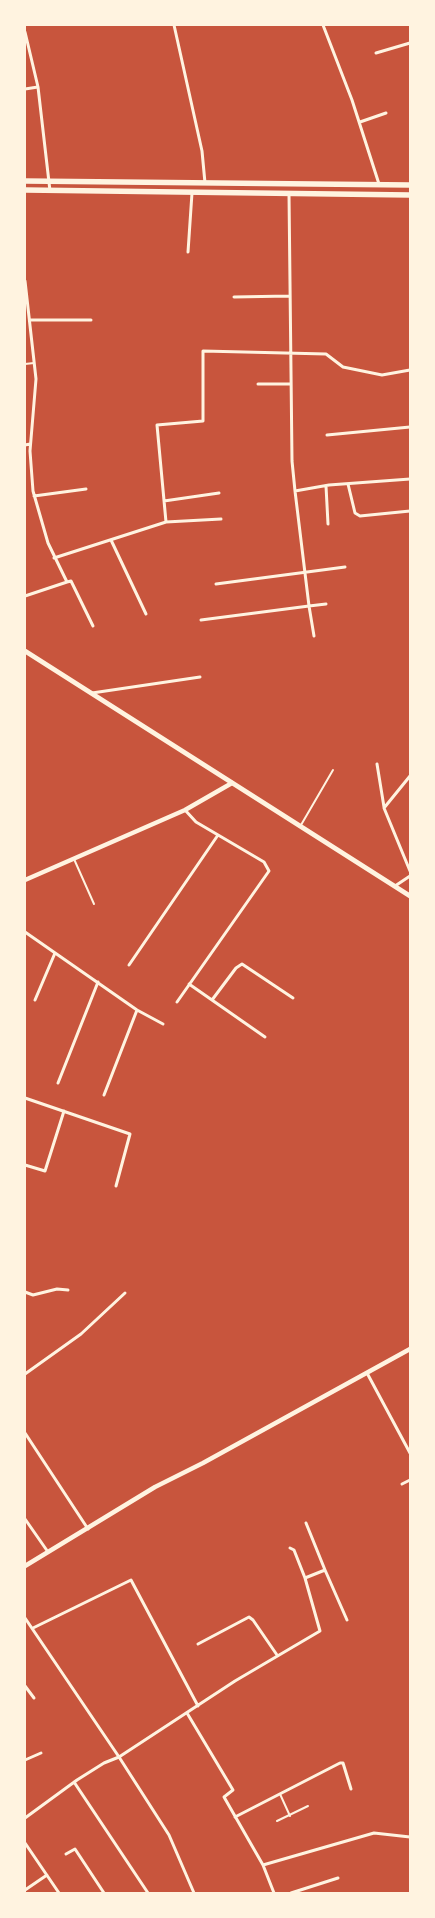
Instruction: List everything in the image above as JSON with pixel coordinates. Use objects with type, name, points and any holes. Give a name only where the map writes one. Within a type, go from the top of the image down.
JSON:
[{"type":"main road","points":[[25,181],[410,185]]},
{"type":"main road","points":[[25,190],[410,195]]},
{"type":"main road","points":[[25,651],[410,896]]},
{"type":"street","points":[[174,25],[202,151],[205,183]]},
{"type":"street","points":[[323,25],[360,122],[380,185]]},
{"type":"street","points":[[25,32],[38,88],[50,191]]},
{"type":"street","points":[[376,52],[410,43]]},
{"type":"street","points":[[25,89],[38,88]]},
{"type":"street","points":[[360,122],[386,113]]},
{"type":"street","points":[[188,252],[192,193]]},
{"type":"street","points":[[288,194],[292,461],[314,636]]},
{"type":"street","points":[[25,281],[36,379],[30,444],[34,496],[54,558],[67,582]]},
{"type":"street","points":[[234,298],[289,296]]},
{"type":"street","points":[[30,320],[91,320]]},
{"type":"street","points":[[166,522],[157,425],[203,421],[203,351],[326,354],[343,367],[382,375],[410,370]]},
{"type":"street","points":[[258,384],[290,384]]},
{"type":"street","points":[[327,435],[410,427]]},
{"type":"street","points":[[25,445],[30,444]]},
{"type":"street","points":[[295,491],[326,486],[410,479]]},
{"type":"street","points":[[348,484],[355,512],[360,516],[410,511]]},
{"type":"street","points":[[326,486],[328,524]]},
{"type":"street","points":[[34,496],[86,489]]},
{"type":"street","points":[[164,500],[219,492]]},
{"type":"street","points":[[54,558],[166,522],[221,518]]},
{"type":"street","points":[[111,540],[146,614]]},
{"type":"street","points":[[216,584],[345,567]]},
{"type":"street","points":[[25,596],[71,581],[93,626]]},
{"type":"street","points":[[201,620],[326,604]]},
{"type":"street","points":[[92,693],[200,677]]},
{"type":"street","points":[[377,764],[384,808],[410,871]]},
{"type":"street","points":[[384,808],[410,776]]},
{"type":"street","points":[[25,880],[185,810],[232,783]]},
{"type":"street","points":[[177,1002],[269,870],[264,862],[196,822],[185,810]]},
{"type":"street","points":[[129,965],[218,835]]},
{"type":"street","points":[[394,886],[410,876]]},
{"type":"street","points":[[25,932],[137,1010],[163,1024]]},
{"type":"street","points":[[35,1000],[56,953]]},
{"type":"street","points":[[212,1000],[236,968],[242,964],[293,998]]},
{"type":"street","points":[[58,1082],[98,982]]},
{"type":"street","points":[[189,984],[265,1037]]},
{"type":"street","points":[[104,1096],[137,1010]]},
{"type":"street","points":[[25,1098],[130,1134],[116,1186]]},
{"type":"street","points":[[25,1164],[45,1171],[64,1110]]},
{"type":"street","points":[[25,1292],[33,1295],[48,1290],[68,1290]]},
{"type":"street","points":[[25,1374],[81,1334],[126,1293]]},
{"type":"street","points":[[25,1566],[155,1487],[203,1463],[410,1349]]},
{"type":"street","points":[[367,1373],[410,1453]]},
{"type":"street","points":[[25,1432],[88,1529]]},
{"type":"street","points":[[402,1484],[410,1480]]},
{"type":"street","points":[[25,1519],[48,1552]]},
{"type":"street","points":[[306,1523],[347,1620]]},
{"type":"street","points":[[25,1818],[74,1782],[104,1763],[119,1757],[277,1656],[320,1631],[305,1578],[294,1550],[290,1548]]},
{"type":"street","points":[[305,1578],[325,1570]]},
{"type":"street","points":[[33,1628],[131,1580],[198,1706]]},
{"type":"street","points":[[198,1644],[249,1617],[277,1656]]},
{"type":"street","points":[[25,1618],[170,1835],[194,1893]]},
{"type":"street","points":[[25,1686],[34,1698]]},
{"type":"street","points":[[187,1713],[233,1790],[224,1797],[263,1865],[274,1893]]},
{"type":"street","points":[[25,1760],[41,1753]]},
{"type":"street","points":[[235,1817],[340,1763],[344,1764],[351,1789]]},
{"type":"street","points":[[74,1782],[148,1893]]},
{"type":"street","points":[[263,1865],[374,1833],[410,1837]]},
{"type":"street","points":[[25,1843],[59,1893]]},
{"type":"street","points":[[66,1854],[74,1849],[104,1893]]},
{"type":"street","points":[[25,1890],[47,1875]]},
{"type":"street","points":[[291,1893],[338,1878]]},
{"type":"lane","points":[[25,364],[34,363]]},
{"type":"lane","points":[[300,827],[334,770]]},
{"type":"lane","points":[[74,859],[94,904]]},
{"type":"lane","points":[[280,1794],[290,1816]]},
{"type":"lane","points":[[277,1821],[308,1806]]}]
